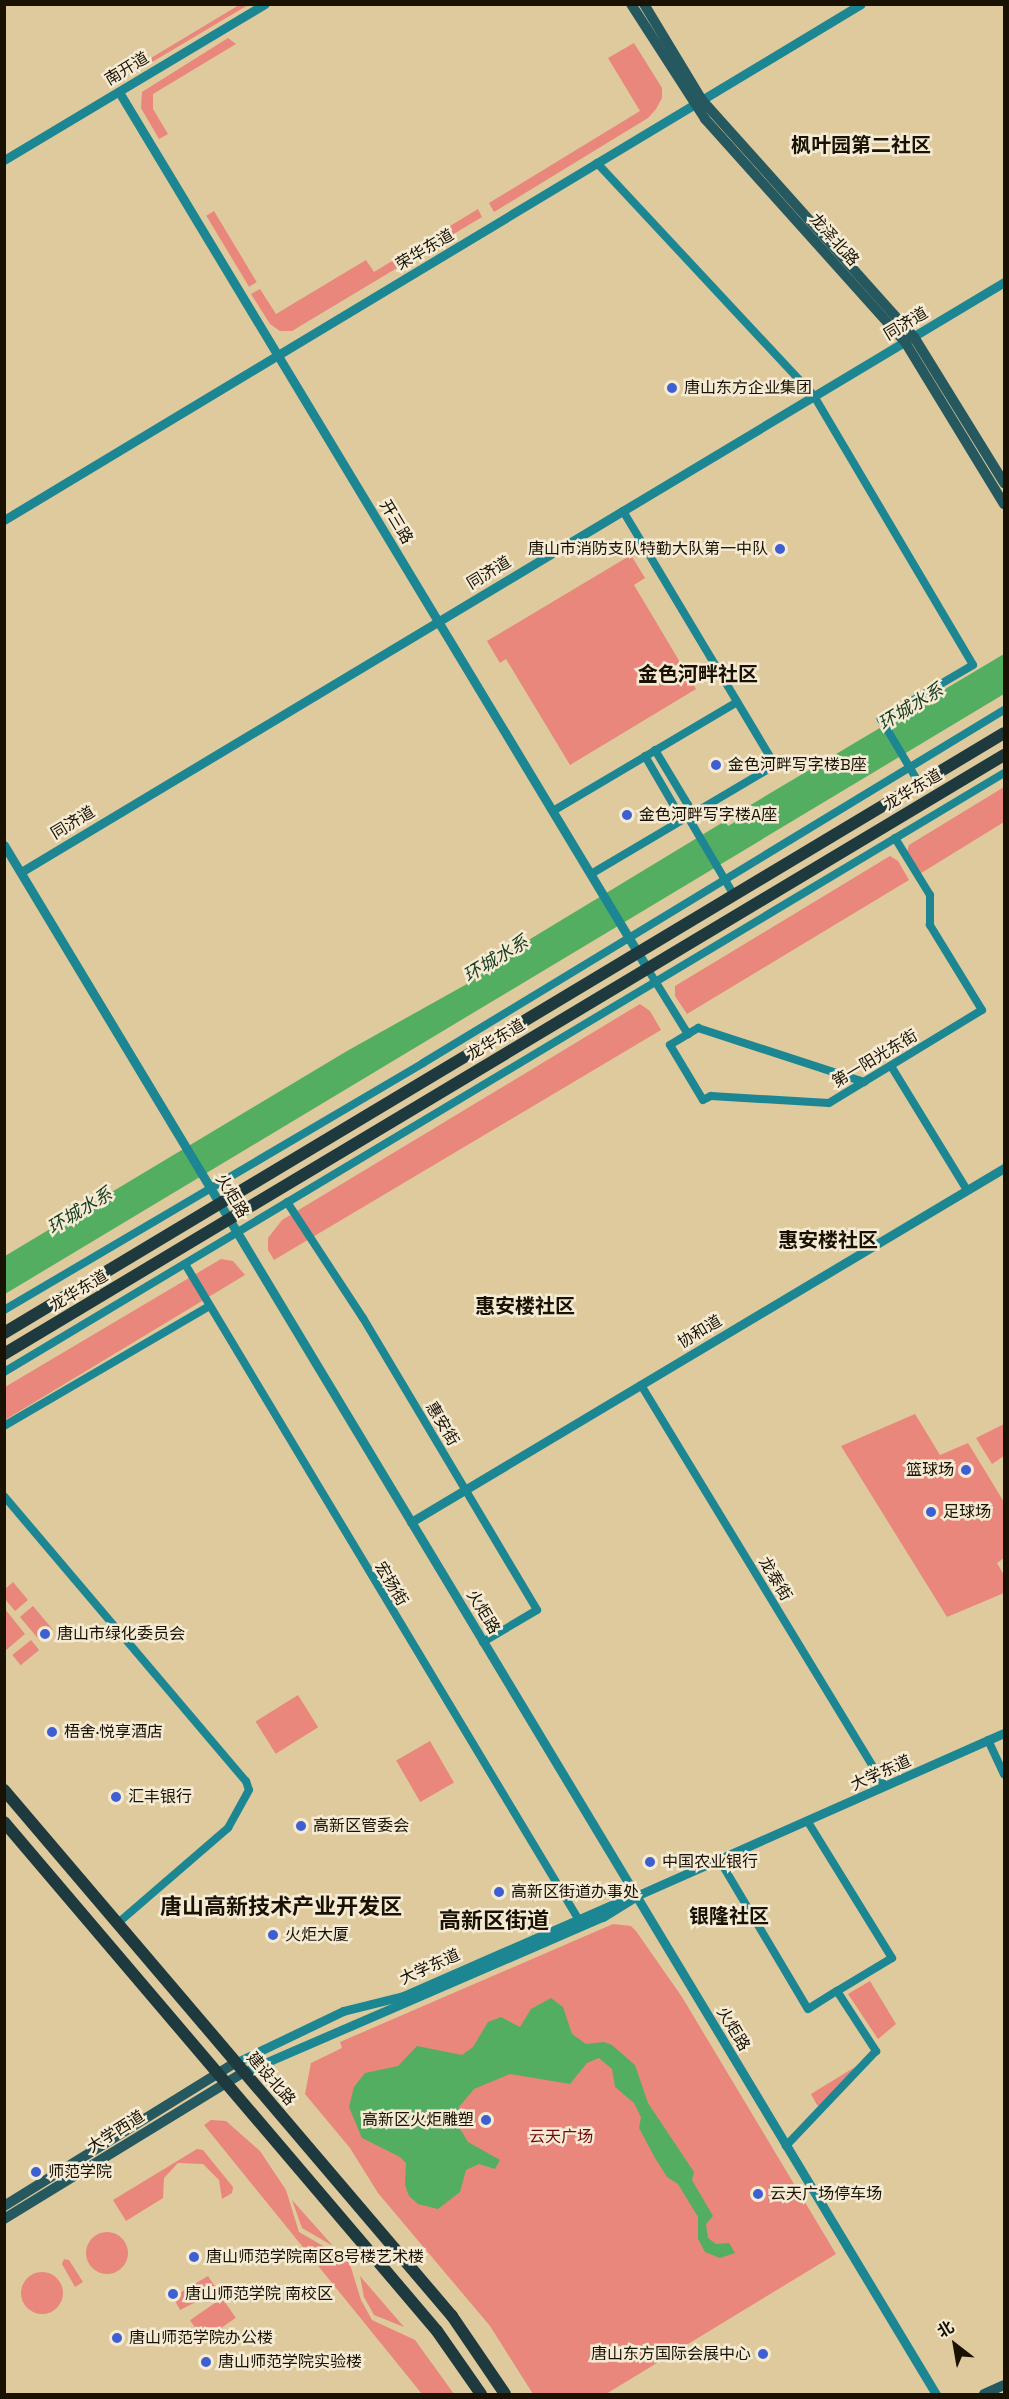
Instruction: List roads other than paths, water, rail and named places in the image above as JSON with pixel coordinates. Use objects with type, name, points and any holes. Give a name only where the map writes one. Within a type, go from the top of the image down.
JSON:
[{"type":"main road","name":"龙泽北路","points":[[631,4],[698,102],[909,340],[1005,483]]},
{"type":"main road","name":"龙泽北路","points":[[644,4],[698,102]]},
{"type":"main road","name":"龙泽北路","points":[[909,340],[1005,504]]},
{"type":"main road","name":"龙华东道","points":[[4,1333],[1005,733]]},
{"type":"main road","name":"龙华东道","points":[[4,1354],[1005,755]]},
{"type":"main road","name":"建设北路","points":[[4,1790],[452,2316],[505,2394]]},
{"type":"main road","points":[[4,1821],[437,2331],[481,2394]]},
{"type":"main road","name":"大学西道","points":[[4,2206],[240,2067]]},
{"type":"main road","name":"大学西道","points":[[4,2219],[222,2078]]},
{"type":"main road","points":[[984,2394],[1005,2385]]},
{"type":"street","name":"南开道","points":[[4,160],[265,4]]},
{"type":"street","name":"荣华东道","points":[[4,520],[861,4]]},
{"type":"street","name":"开三路","points":[[119,92],[647,968]]},
{"type":"street","points":[[597,163],[814,396],[973,664],[881,719],[920,785]]},
{"type":"street","name":"同济道","points":[[21,872],[1005,282]]},
{"type":"street","points":[[591,874],[775,765],[623,511]]},
{"type":"street","points":[[553,811],[737,702]]},
{"type":"street","points":[[4,1311],[1005,710]]},
{"type":"street","points":[[655,750],[688,805],[688,817],[734,895]]},
{"type":"street","points":[[645,756],[677,811],[688,817]]},
{"type":"street","points":[[4,1372],[1005,773]]},
{"type":"street","name":"第一阳光东街","points":[[688,1034],[670,1045],[703,1100],[711,1096],[829,1103],[982,1010],[930,925],[930,895],[895,838]]},
{"type":"street","name":"火炬路","points":[[4,845],[936,2394]]},
{"type":"street","points":[[647,968],[688,1034],[698,1028],[864,1082]]},
{"type":"street","points":[[891,1066],[967,1190]]},
{"type":"street","name":"协和道","points":[[411,1522],[1005,1168]]},
{"type":"street","name":"惠安街","points":[[288,1202],[329,1263],[537,1610],[483,1642]]},
{"type":"street","name":"宏扬街","points":[[185,1264],[578,1917]]},
{"type":"street","points":[[4,1426],[209,1306]]},
{"type":"street","name":"龙泰街","points":[[641,1385],[885,1787]]},
{"type":"street","points":[[4,1496],[246,1781],[249,1790],[222,1834],[118,1923]]},
{"type":"street","name":"大学东道","points":[[240,2067],[343,2011],[402,1996],[578,1917],[720,1861],[1005,1733]]},
{"type":"street","points":[[988,1740],[1005,1774]]},
{"type":"street","points":[[720,1861],[808,2009],[892,1958],[808,1822]]},
{"type":"street","name":"大学东道","points":[[240,2067],[603,1917],[636,1896]]},
{"type":"street","points":[[786,2146],[876,2051],[837,1992]]},
{"type":"place","name":"唐山东方企业集团","points":[[672,388]]},
{"type":"place","name":"唐山市消防支队特勤大队第一中队","points":[[780,549]]},
{"type":"place","name":"金色河畔写字楼B座","points":[[716,765]]},
{"type":"place","name":"金色河畔写字楼A座","points":[[627,815]]},
{"type":"place","name":"篮球场","points":[[966,1470]]},
{"type":"place","name":"足球场","points":[[931,1512]]},
{"type":"place","name":"唐山市绿化委员会","points":[[45,1634]]},
{"type":"place","name":"梧舍·悦享酒店","points":[[52,1732]]},
{"type":"place","name":"汇丰银行","points":[[116,1797]]},
{"type":"place","name":"高新区管委会","points":[[301,1826]]},
{"type":"place","name":"中国农业银行","points":[[650,1862]]},
{"type":"place","name":"高新区街道办事处","points":[[499,1892]]},
{"type":"place","name":"火炬大厦","points":[[273,1935]]},
{"type":"place","name":"高新区火炬雕塑","points":[[486,2120]]},
{"type":"place","name":"师范学院","points":[[36,2172]]},
{"type":"place","name":"云天广场停车场","points":[[758,2194]]},
{"type":"place","name":"唐山师范学院南区8号楼艺术楼","points":[[194,2257]]},
{"type":"place","name":"唐山师范学院 南校区","points":[[173,2294]]},
{"type":"place","name":"唐山师范学院办公楼","points":[[117,2338]]},
{"type":"place","name":"唐山东方国际会展中心","points":[[763,2354]]},
{"type":"place","name":"唐山师范学院实验楼","points":[[206,2362]]},
{"type":"district","name":"枫叶园第二社区","points":[[861,145]]},
{"type":"district","name":"金色河畔社区","points":[[698,674]]},
{"type":"district","name":"惠安楼社区","points":[[828,1240]]},
{"type":"district","name":"惠安楼社区","points":[[525,1306]]},
{"type":"district","name":"唐山高新技术产业开发区","points":[[281,1907]]},
{"type":"district","name":"银隆社区","points":[[729,1916]]},
{"type":"district","name":"高新区街道","points":[[494,1921]]},
{"type":"water label","name":"环城水系","points":[[911,707]]},
{"type":"water label","name":"环城水系","points":[[496,959]]},
{"type":"water label","name":"环城水系","points":[[80,1211]]},
{"type":"park label","name":"云天广场","points":[[561,2137]]}]
